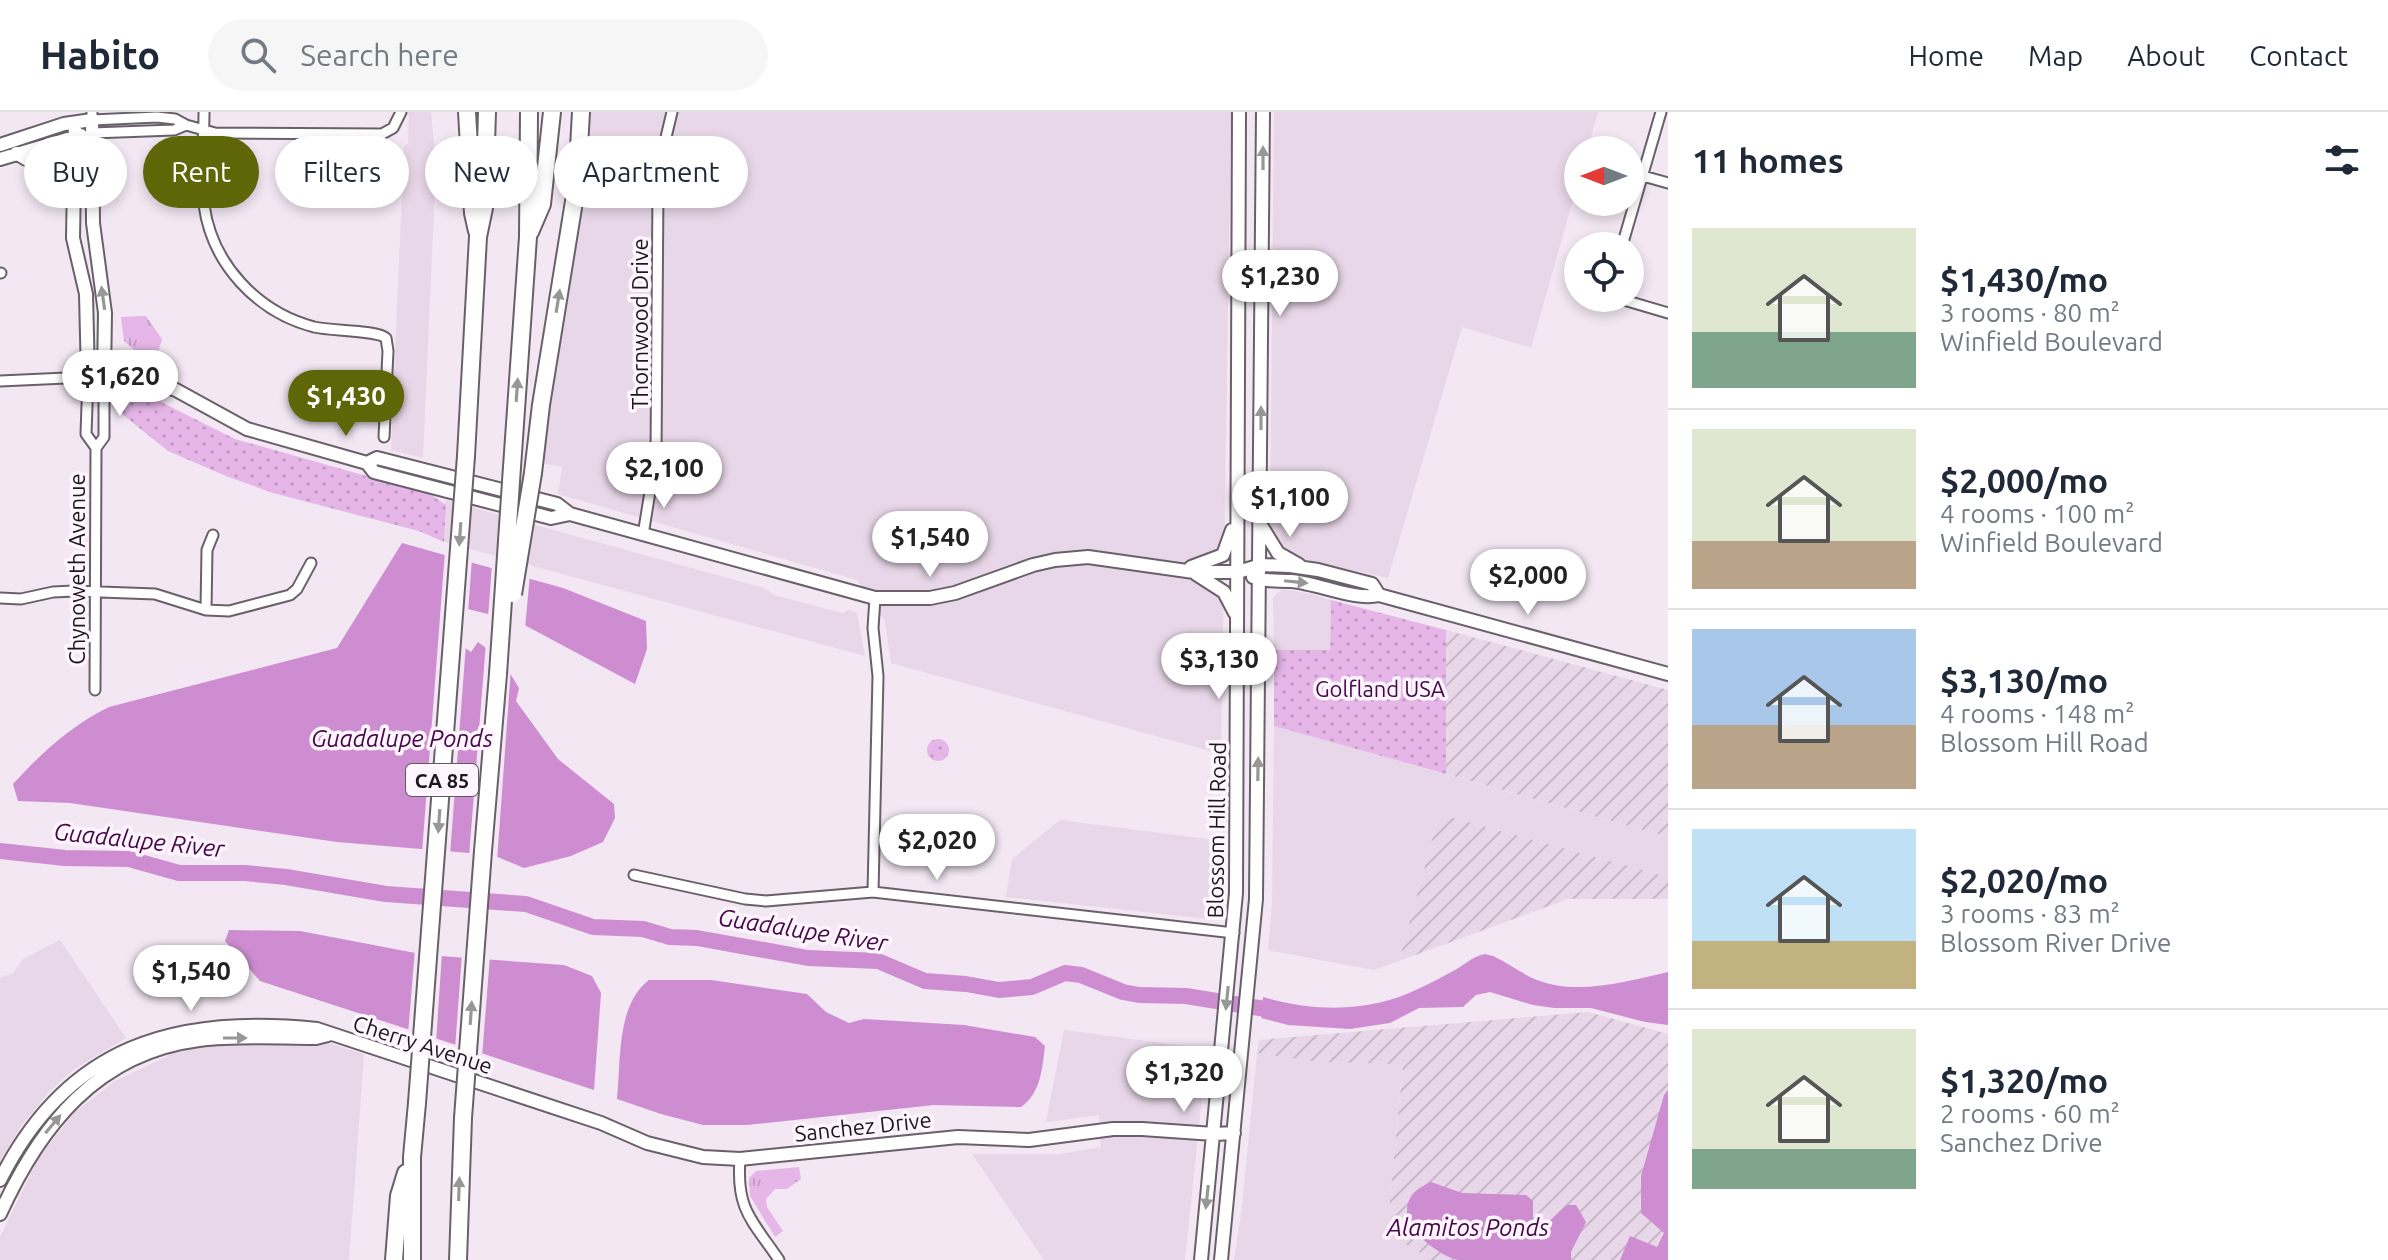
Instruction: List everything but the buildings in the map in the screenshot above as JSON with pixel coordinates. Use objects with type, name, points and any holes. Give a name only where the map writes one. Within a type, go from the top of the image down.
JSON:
[{"type":"highway","points":[[467,112],[473,213],[478,237]]},
{"type":"highway","name":"CA 85","points":[[412,1260],[412,1157],[466,456],[478,237],[484,208],[487,112]]},
{"type":"highway","name":"CA 85","points":[[458,1260],[463,1118],[528,237],[529,112]]},
{"type":"highway","points":[[528,237],[542,204],[552,112]]},
{"type":"highway","points":[[498,674],[533,473],[577,183],[581,112]]},
{"type":"highway","points":[[394,1260],[399,1196],[412,1157]]},
{"type":"street","points":[[204,112],[203,191],[211,235],[241,282],[260,302],[293,320],[333,331],[378,332],[386,338],[384,437]]},
{"type":"street","points":[[0,145],[75,117],[92,122],[174,130],[186,125],[204,131],[382,134],[393,128],[401,112]]},
{"type":"street","name":"Thornwood Drive","points":[[643,535],[656,455],[658,188],[672,112]]},
{"type":"street","name":"Blossom Hill Road","points":[[1201,1260],[1234,933],[1238,829],[1239,112]]},
{"type":"street","name":"Blossom Hill Road","points":[[1221,1260],[1252,964],[1257,847],[1263,112]]},
{"type":"street","points":[[1644,172],[1661,112]]},
{"type":"street","points":[[75,136],[92,122]]},
{"type":"street","name":"Chynoweth Avenue","points":[[92,122],[93,223],[105,313],[104,437],[96,448],[95,690]]},
{"type":"street","points":[[0,159],[24,151]]},
{"type":"street","points":[[16,153],[24,158]]},
{"type":"street","points":[[1644,176],[1668,183]]},
{"type":"street","name":"Chynoweth Avenue","points":[[74,208],[73,238],[85,286],[89,319],[86,434],[96,448]]},
{"type":"street","points":[[1644,306],[1668,313]]},
{"type":"street","points":[[0,381],[104,376],[156,383],[176,390],[247,429],[367,463],[374,472],[551,518],[570,514],[875,598],[910,600],[955,593],[1055,560],[1088,557],[1194,572],[1238,572],[1261,565],[1305,568],[1372,584],[1379,595]]},
{"type":"street","points":[[1179,570],[1223,555],[1228,548],[1237,512]]},
{"type":"street","points":[[1261,524],[1278,553],[1305,568]]},
{"type":"street","points":[[206,610],[207,550],[213,535]]},
{"type":"street","points":[[0,598],[21,599],[53,592],[155,594],[206,610],[229,611],[290,595],[297,589],[311,563]]},
{"type":"street","points":[[1194,572],[1224,592],[1236,616]]},
{"type":"street","points":[[1238,572],[1260,580],[1309,583],[1367,598],[1379,595],[1668,674]]},
{"type":"street","points":[[873,892],[878,676],[873,628],[875,598]]},
{"type":"street","points":[[1238,829],[1249,835],[1257,847]]},
{"type":"street","points":[[634,875],[766,901],[873,892],[1234,933],[1241,938],[1252,964]]},
{"type":"street","name":"Cherry Avenue","points":[[0,1180],[27,1132],[45,1109],[78,1078],[129,1048],[172,1034],[218,1026],[317,1029],[506,1091]]},
{"type":"street","name":"Cherry Avenue","points":[[0,1214],[31,1154],[49,1127],[67,1107],[110,1072],[158,1049],[195,1041],[316,1038],[328,1035]]},
{"type":"street","name":"Sanchez Drive","points":[[506,1091],[676,1152],[740,1159],[958,1137],[1029,1140],[1113,1129],[1234,1133]]},
{"type":"street","points":[[740,1159],[738,1182],[742,1203],[779,1260]]},
{"type":"shaded area","points":[[406,112],[431,112],[433,136],[425,136],[425,208],[434,208],[423,458],[391,450],[401,208],[409,208],[409,115]]},
{"type":"shaded area","points":[[589,112],[1231,112],[1221,754],[891,663],[885,621],[857,580],[558,494],[562,467],[542,463],[560,300],[582,208],[748,208],[748,136],[588,136]]},
{"type":"shaded area","points":[[1274,112],[1598,112],[1591,136],[1564,136],[1564,216],[1568,216],[1531,348],[1462,327],[1388,578],[1293,557],[1281,551],[1273,539],[1270,520]]},
{"type":"shaded area","points":[[445,500],[764,588],[774,595],[842,613],[849,610],[857,613],[865,656],[444,542]]},
{"type":"shaded area","points":[[1282,589],[1331,600],[1330,650],[1274,650],[1273,598]]},
{"type":"shaded area","points":[[1446,630],[1668,690],[1668,837],[1446,774]]},
{"type":"shaded area","points":[[1274,726],[1668,837],[1668,877],[1439,814],[1399,961],[1374,970],[1268,950],[1272,904]]},
{"type":"shaded area","points":[[1439,814],[1668,877],[1668,899],[1568,899],[1399,961]]},
{"type":"shaded area","points":[[1060,820],[1223,841],[1218,914],[1209,919],[1006,897],[1012,859]]},
{"type":"shaded area","points":[[60,940],[126,1038],[73,1070],[47,1094],[20,1128],[0,1161],[0,978],[14,972],[23,959]]},
{"type":"shaded area","points":[[1588,1012],[1668,1034],[1668,1260],[1427,1260],[1427,1256],[1409,1247],[1395,1233],[1389,1210],[1403,1064],[1318,1062],[1257,1053],[1259,1040]]},
{"type":"shaded area","points":[[1064,1030],[1207,1049],[1185,1260],[1044,1260],[972,1154],[1060,1154],[1101,1147],[1099,1115],[1046,1122]]},
{"type":"shaded area","points":[[328,1043],[364,1054],[349,1260],[0,1260],[0,1237],[38,1159],[74,1113],[115,1081],[171,1052],[196,1046]]},
{"type":"shaded area","points":[[1257,1053],[1318,1062],[1403,1063],[1389,1210],[1409,1247],[1427,1256],[1427,1260],[1234,1260]]},
{"type":"green space","points":[[146,316],[162,339],[156,360],[139,354],[124,341],[121,317]]},
{"type":"green space","points":[[119,395],[157,400],[235,439],[430,494],[446,505],[444,542],[419,531],[273,493],[168,451],[112,406]]},
{"type":"green space","name":"Golfland USA","points":[[1331,600],[1446,630],[1446,774],[1274,726],[1274,650],[1330,650]]},
{"type":"green space","points":[[938,739],[946,742],[949,750],[946,758],[938,761],[930,758],[927,750],[930,742]]},
{"type":"green space","points":[[799,1167],[801,1179],[787,1189],[775,1189],[766,1199],[767,1207],[783,1231],[775,1237],[750,1196],[749,1178],[756,1171]]},
{"type":"water","name":"Guadalupe Ponds","points":[[402,543],[563,588],[646,621],[647,649],[635,684],[517,621],[455,606],[440,613],[447,630],[471,652],[478,642],[502,660],[519,688],[516,701],[558,759],[614,804],[615,818],[603,842],[571,856],[524,868],[493,855],[337,842],[70,803],[18,801],[13,784],[23,773],[69,731],[109,707],[337,648]]},
{"type":"water","points":[[229,930],[300,931],[426,955],[564,965],[592,976],[601,993],[594,1090],[260,981],[225,941]]},
{"type":"water","points":[[1485,954],[1537,980],[1569,987],[1603,985],[1668,972],[1668,1025],[1591,1008],[1533,1005],[1490,992],[1476,995],[1463,1007],[1419,1008],[1390,1023],[1350,1029],[1288,1025],[1261,1018],[1263,997],[1323,1007],[1362,1006],[1401,996]]},
{"type":"water","points":[[649,980],[711,980],[807,994],[826,1012],[849,1023],[864,1019],[964,1025],[1035,1037],[1045,1046],[1043,1063],[1033,1095],[1021,1107],[934,1105],[747,1125],[703,1125],[617,1099],[625,1019],[638,991]]},
{"type":"water","points":[[1668,1090],[1668,1260],[1620,1260],[1630,1236],[1657,1247],[1664,1233],[1641,1213],[1641,1176]]},
{"type":"water","name":"Alamitos Ponds","points":[[1431,1182],[1462,1193],[1526,1195],[1533,1201],[1533,1220],[1543,1227],[1567,1205],[1576,1205],[1586,1222],[1571,1252],[1571,1260],[1459,1260],[1444,1254],[1426,1242],[1408,1220],[1413,1193]]},
{"type":"pier","points":[[445,551],[472,558],[468,613],[455,610],[444,615],[446,622],[466,644],[450,855],[422,853]]},
{"type":"pier","points":[[492,564],[530,574],[525,629],[488,618]]},
{"type":"pier","points":[[486,642],[504,657],[511,668],[497,861],[469,857]]},
{"type":"pier","points":[[415,949],[442,952],[436,1043],[408,1034]]},
{"type":"pier","points":[[462,953],[490,955],[482,1058],[455,1049]]},
{"type":"waterway","name":"Guadalupe River","points":[[0,851],[65,858],[129,859],[179,873],[245,873],[386,894],[526,904],[593,927],[643,929],[670,937],[697,938],[808,958],[878,961],[925,981],[999,990],[1032,987],[1065,973],[1081,975],[1139,995],[1186,996],[1284,1012]]}]
